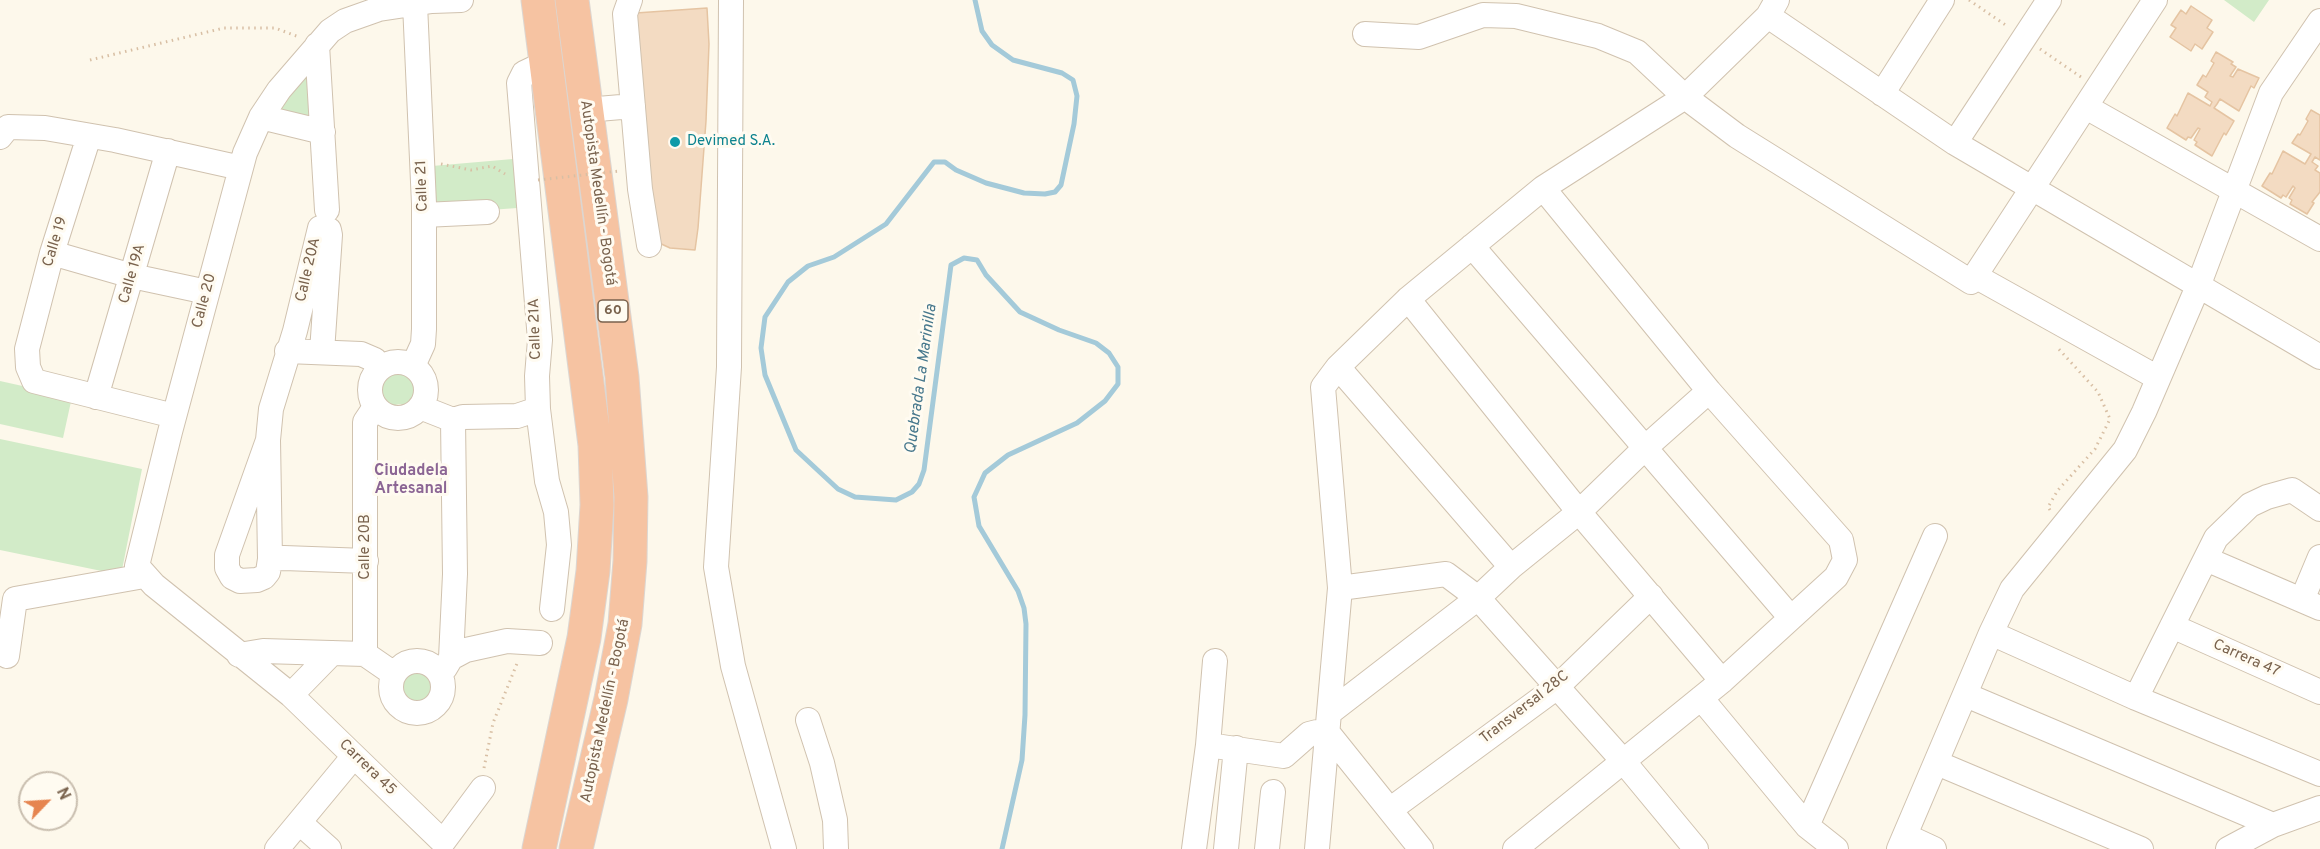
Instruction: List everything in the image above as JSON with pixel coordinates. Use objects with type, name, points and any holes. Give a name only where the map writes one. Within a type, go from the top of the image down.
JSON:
[{"type":"highway","name":"60","points":[[538,0],[595,445],[597,505],[593,571],[584,638],[539,849]]},
{"type":"highway","name":"Autopista Medellín - Bogotá","points":[[572,0],[622,377],[631,497],[630,561],[625,624],[611,699],[576,849]]},
{"type":"highway","points":[[598,849],[608,780],[611,699]]},
{"type":"street","name":"Calle 20","points":[[144,576],[137,566],[174,416],[245,153],[261,117],[279,90],[317,45],[330,31],[345,21],[379,9],[461,0]]},
{"type":"street","points":[[630,0],[625,14],[640,189],[650,245]]},
{"type":"street","points":[[730,0],[729,367],[716,567],[733,666],[784,849]]},
{"type":"street","points":[[1882,94],[1942,0]]},
{"type":"street","points":[[1955,143],[2049,0]]},
{"type":"street","points":[[1365,34],[1419,37],[1483,15],[1516,16],[1598,36],[1637,51],[1685,97],[1737,136],[1971,282],[2155,0]]},
{"type":"street","name":"Calle 21","points":[[413,366],[423,344],[424,215],[415,4]]},
{"type":"street","points":[[1317,849],[1340,588],[1323,387],[1338,367],[1408,299],[1543,188],[1685,97],[1772,8],[1882,94],[1955,143],[2320,357]]},
{"type":"street","points":[[1934,849],[1902,842],[1991,633],[2013,589],[2125,450],[2199,284],[2271,93],[2320,21]]},
{"type":"street","points":[[317,45],[327,210]]},
{"type":"street","name":"Calle 21A","points":[[547,62],[524,73],[519,83],[533,183],[540,340],[537,376],[538,409],[547,481],[556,512],[560,545],[552,609]]},
{"type":"street","points":[[586,110],[633,106]]},
{"type":"street","points":[[2086,107],[2320,239]]},
{"type":"street","points":[[261,117],[323,132]]},
{"type":"street","points":[[0,137],[8,127],[45,128],[168,151],[241,168]]},
{"type":"street","name":"Calle 19","points":[[89,136],[52,253],[27,349],[28,366],[34,381],[96,397]]},
{"type":"street","name":"Calle 19A","points":[[96,397],[168,151]]},
{"type":"street","points":[[1515,849],[1722,681],[1836,577],[1845,560],[1841,540],[1709,391],[1543,188]]},
{"type":"street","points":[[424,215],[487,212]]},
{"type":"street","name":"Calle 20A","points":[[269,552],[268,440],[271,409],[295,331],[320,228],[329,230],[330,235],[322,352]]},
{"type":"street","points":[[1472,246],[1791,618]]},
{"type":"street","points":[[52,253],[132,276],[207,292]]},
{"type":"street","points":[[1975,276],[2158,378]]},
{"type":"street","points":[[1408,299],[1579,512],[1722,681]]},
{"type":"street","points":[[287,351],[360,354],[375,360],[380,368]]},
{"type":"street","points":[[396,361],[413,366],[423,377],[424,400],[420,407],[408,416],[394,418],[387,416],[375,407],[369,391],[374,374],[380,368],[396,361]]},
{"type":"street","points":[[1338,367],[1511,567]]},
{"type":"street","points":[[1208,745],[1284,756],[1309,734],[1317,732],[1329,723],[1478,598],[1511,567],[1579,512],[1646,447],[1709,391]]},
{"type":"street","points":[[96,397],[174,416]]},
{"type":"street","name":"Calle 20B","points":[[365,654],[365,422],[375,407]]},
{"type":"street","points":[[420,407],[453,420],[463,417],[517,416],[538,409]]},
{"type":"street","points":[[446,667],[413,660],[399,668],[394,674],[392,692],[400,707],[417,713],[425,712],[439,701],[443,693],[446,667],[455,574],[453,420]]},
{"type":"street","name":"Calle 20A","points":[[231,547],[268,440]]},
{"type":"street","points":[[2136,698],[2216,538],[2250,505],[2267,497],[2292,490],[2320,509]]},
{"type":"street","points":[[1807,826],[1935,536]]},
{"type":"street","points":[[269,552],[268,572],[264,577],[250,581],[240,580],[232,577],[227,568],[231,547],[269,552],[284,558],[366,561]]},
{"type":"street","points":[[2206,559],[2311,604],[2320,557]]},
{"type":"street","points":[[1340,588],[1446,574],[1478,598],[1624,762],[1696,849]]},
{"type":"street","points":[[7,656],[15,599],[144,576]]},
{"type":"street","name":"Carrera 45","points":[[144,576],[291,695],[444,845]]},
{"type":"street","name":"Transversal 28C","points":[[1390,809],[1557,687],[1650,596]]},
{"type":"street","name":"Carrera 47","points":[[2172,626],[2320,692]]},
{"type":"street","points":[[1991,633],[2136,698],[2320,774]]},
{"type":"street","points":[[446,667],[466,650],[507,641],[540,643]]},
{"type":"street","points":[[239,655],[263,651],[365,654],[394,674]]},
{"type":"street","points":[[291,695],[332,653]]},
{"type":"street","points":[[1194,849],[1208,745],[1215,661]]},
{"type":"street","points":[[1966,694],[2273,825]]},
{"type":"street","points":[[1701,698],[1807,826],[1836,849]]},
{"type":"street","points":[[808,720],[822,763],[835,820],[836,849]]},
{"type":"street","points":[[1329,723],[1421,849]]},
{"type":"street","points":[[1226,849],[1236,748]]},
{"type":"street","points":[[277,849],[354,756]]},
{"type":"street","points":[[1936,763],[2141,849]]},
{"type":"street","points":[[444,845],[483,788]]},
{"type":"street","points":[[1268,849],[1273,792]]},
{"type":"street","points":[[2228,849],[2273,825],[2320,808]]},
{"type":"street","points":[[300,823],[329,849]]},
{"type":"path","points":[[90,60],[224,28],[276,28],[317,45]]},
{"type":"path","points":[[440,164],[471,170],[492,166],[498,168],[512,180],[533,183],[619,171]]},
{"type":"path","points":[[2050,340],[2098,392],[2110,419],[2096,449],[2058,490],[2048,507],[2054,518],[2055,539]]},
{"type":"path","points":[[483,788],[484,765],[495,715],[520,656],[540,643]]},
{"type":"green space","points":[[2224,0],[2269,0],[2254,22]]},
{"type":"green space","points":[[313,58],[318,126],[272,114]]},
{"type":"green space","points":[[513,159],[517,208],[436,214],[432,166]]},
{"type":"green space","points":[[396,367],[398,370],[413,374],[417,382],[413,387],[417,394],[416,397],[404,407],[401,404],[389,406],[378,392],[382,386],[379,380],[387,370]]},
{"type":"green space","points":[[0,381],[72,397],[63,438],[0,424]]},
{"type":"green space","points":[[0,439],[142,469],[121,575],[0,550]]},
{"type":"green space","points":[[418,669],[430,674],[435,686],[430,698],[418,703],[406,698],[401,686],[406,674]]},
{"type":"building","points":[[2191,6],[2212,20],[2207,28],[2213,32],[2202,49],[2195,44],[2191,51],[2170,37],[2176,28],[2171,25],[2181,10],[2186,14]]},
{"type":"building","name":"Devimed S.A.","points":[[707,8],[709,44],[706,121],[695,250],[670,248],[655,241],[636,13]]},
{"type":"building","points":[[2216,52],[2233,62],[2231,64],[2236,67],[2230,76],[2233,77],[2238,69],[2259,78],[2254,88],[2251,86],[2239,111],[2220,99],[2214,108],[2234,121],[2226,135],[2224,133],[2212,156],[2195,145],[2197,142],[2194,140],[2200,129],[2198,128],[2191,138],[2188,137],[2186,140],[2167,128],[2175,114],[2177,116],[2188,93],[2210,106],[2212,102],[2205,97],[2208,92],[2197,85],[2203,75],[2206,77],[2214,63],[2211,61]]},
{"type":"building","points":[[2311,110],[2320,115],[2320,160],[2315,157],[2312,162],[2318,166],[2315,170],[2320,173],[2320,192],[2312,202],[2314,203],[2307,214],[2290,204],[2292,200],[2289,198],[2295,188],[2293,186],[2286,197],[2283,195],[2281,198],[2262,186],[2270,173],[2272,174],[2283,151],[2305,164],[2311,154],[2292,143],[2298,134],[2300,135]]},
{"type":"waterway","name":"Quebrada La Marinilla","points":[[975,0],[982,31],[992,45],[1013,60],[1062,73],[1073,80],[1077,96],[1074,124],[1061,185],[1055,192],[1024,193],[986,183],[956,170],[945,162],[934,162],[886,224],[834,257],[808,266],[788,282],[765,317],[761,348],[765,375],[796,450],[838,489],[855,497],[896,500],[912,492],[919,484],[924,470],[951,265],[964,258],[977,260],[986,275],[1020,312],[1059,330],[1096,343],[1109,353],[1118,367],[1118,384],[1105,401],[1077,423],[1008,455],[985,473],[974,497],[979,526],[1018,591],[1024,608],[1026,624],[1022,760],[1002,849]]},
{"type":"place","name":"Devimed S.A.","points":[[675,142]]},
{"type":"district","name":"Ciudadela Artesanal","points":[[411,481]]}]
